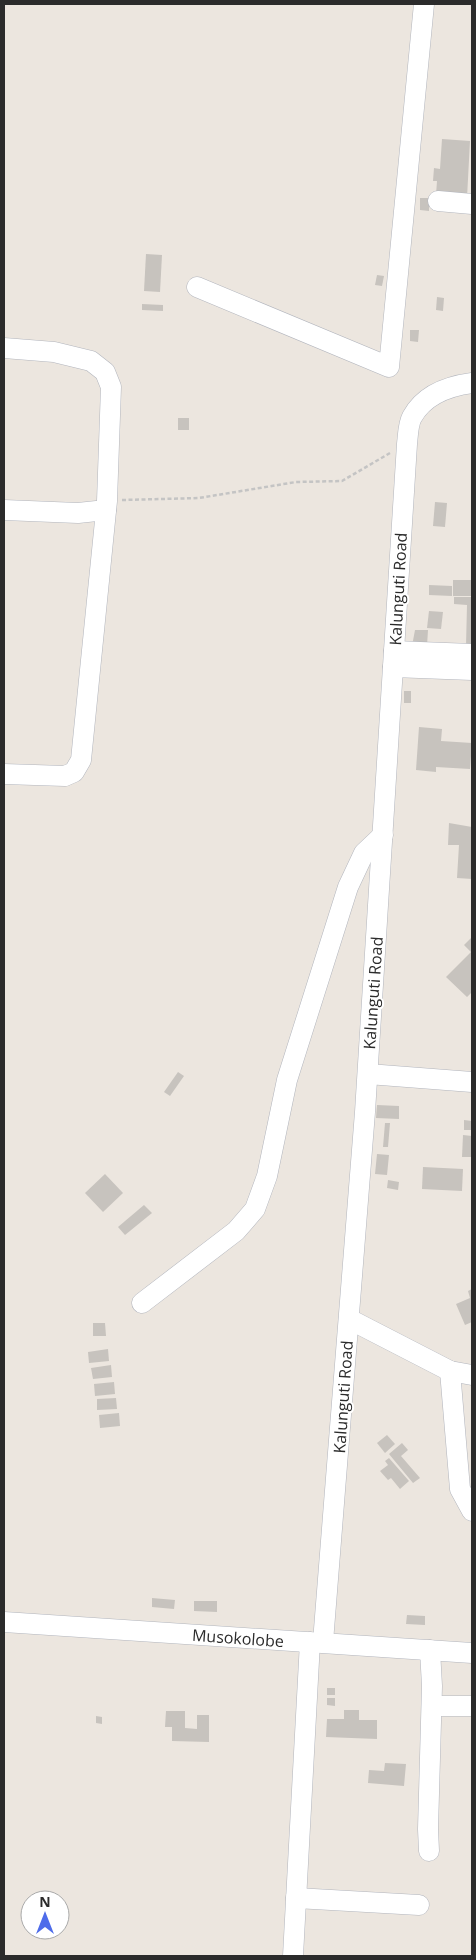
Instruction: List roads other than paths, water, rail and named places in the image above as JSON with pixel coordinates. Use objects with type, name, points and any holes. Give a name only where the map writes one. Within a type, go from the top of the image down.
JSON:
[{"type":"street","points":[[197,287],[389,367],[424,4]]},
{"type":"street","points":[[438,201],[472,204]]},
{"type":"street","points":[[4,348],[54,352],[91,361],[105,372],[111,386],[106,506],[81,760],[74,772],[65,776],[4,774]]},
{"type":"street","name":"Kalunguti Road","points":[[293,1956],[317,1642],[349,1319],[368,1074],[407,444],[411,418],[428,398],[454,385],[472,383]]},
{"type":"street","points":[[4,510],[78,513],[106,506]]},
{"type":"street","points":[[394,659],[472,654]]},
{"type":"street","points":[[394,659],[472,670]]},
{"type":"street","points":[[142,1303],[236,1231],[255,1209],[267,1176],[287,1080],[348,887],[364,853],[383,835]]},
{"type":"street","points":[[368,1074],[472,1082]]},
{"type":"street","points":[[349,1319],[450,1372],[472,1375]]},
{"type":"street","points":[[450,1372],[460,1488],[472,1512]]},
{"type":"street","name":"Musokolobe","points":[[4,1622],[472,1653]]},
{"type":"street","points":[[429,1851],[432,1706],[430,1650]]},
{"type":"street","points":[[432,1706],[472,1706]]},
{"type":"street","points":[[296,1898],[419,1905]]}]
